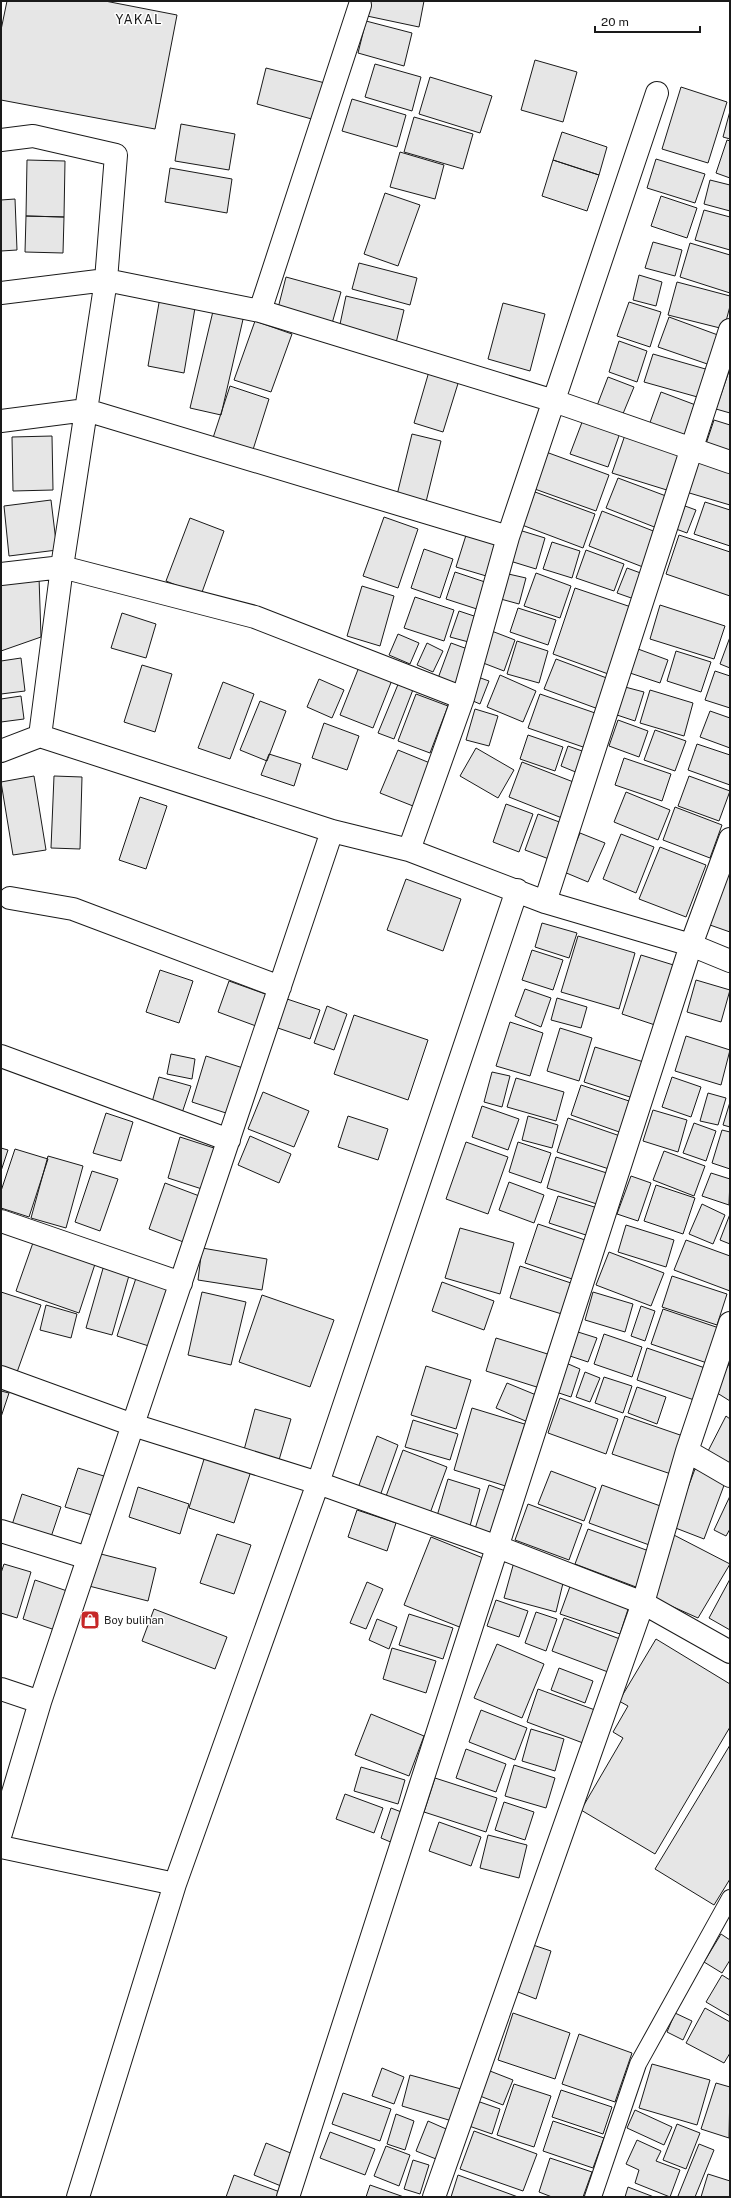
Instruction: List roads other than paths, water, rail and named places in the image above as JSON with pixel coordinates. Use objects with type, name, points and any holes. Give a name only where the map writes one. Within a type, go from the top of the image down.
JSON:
[{"type":"street","points":[[260,311],[360,5]]},
{"type":"street","points":[[409,850],[463,698],[508,537],[657,93]]},
{"type":"street","points":[[1,140],[33,136],[116,155],[106,280],[62,566],[40,736]]},
{"type":"street","points":[[1,293],[106,280],[260,311],[554,401],[730,462]]},
{"type":"street","points":[[546,902],[693,450],[730,330]]},
{"type":"street","points":[[1,421],[86,410],[508,537]]},
{"type":"street","points":[[1,574],[62,566],[255,616],[463,698]]},
{"type":"street","points":[[1,751],[40,736],[332,832],[409,850],[546,902],[691,945],[730,961]]},
{"type":"street","points":[[1,1833],[40,1702],[332,832]]},
{"type":"street","points":[[288,2197],[691,945],[730,839]]},
{"type":"street","points":[[78,2197],[175,1884],[318,1483],[517,890]]},
{"type":"street","points":[[10,898],[73,908],[280,987]]},
{"type":"street","points":[[1,1056],[229,1140]]},
{"type":"street","points":[[1,1222],[181,1283]]},
{"type":"street","points":[[434,2197],[643,1603],[687,1451],[730,1323]]},
{"type":"street","points":[[1,1376],[133,1425],[318,1483],[498,1547],[643,1603],[730,1652]]},
{"type":"street","points":[[687,1451],[730,1476]]},
{"type":"street","points":[[1,1532],[88,1558]]},
{"type":"street","points":[[1,1689],[40,1702]]},
{"type":"street","points":[[1,1847],[175,1884]]},
{"type":"lane","points":[[593,2197],[638,2064],[730,1898]]},
{"type":"place","name":"Boy bulihan","points":[[90,1620]]},
{"type":"district","name":"YAKAL","points":[[139,19]]}]
